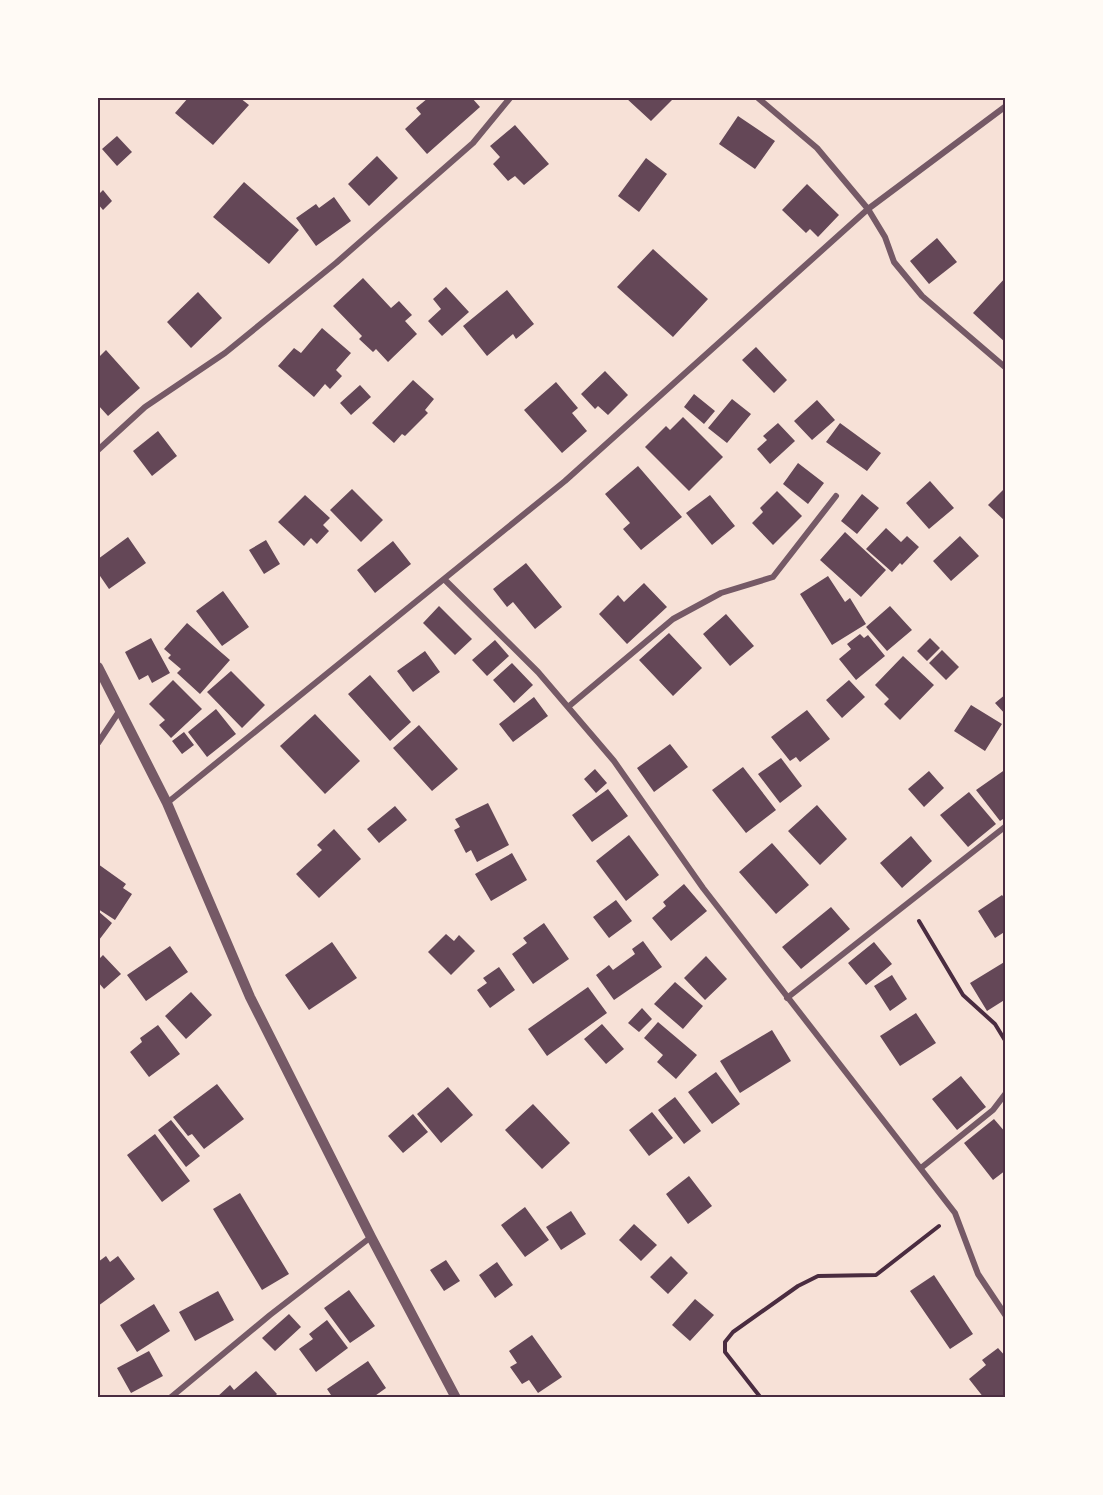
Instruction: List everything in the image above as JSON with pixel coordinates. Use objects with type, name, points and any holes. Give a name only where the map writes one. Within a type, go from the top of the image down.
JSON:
[{"type":"street","points":[[98,450],[145,407],[225,353],[336,263],[473,143],[510,98]]},
{"type":"street","points":[[758,98],[817,148],[868,209],[885,237],[894,262],[922,296],[1005,368]]},
{"type":"street","points":[[167,803],[565,481],[868,209],[1005,106]]},
{"type":"street","points":[[568,707],[673,619],[721,593],[773,577],[836,496]]},
{"type":"street","points":[[444,579],[538,672],[614,761],[703,888],[955,1213],[978,1274],[1005,1316]]},
{"type":"street","points":[[98,667],[167,803],[250,998],[371,1237],[456,1398]]},
{"type":"street","points":[[98,743],[120,710]]},
{"type":"street","points":[[787,998],[1005,826]]},
{"type":"street","points":[[921,1168],[993,1110],[1005,1093]]},
{"type":"street","points":[[170,1398],[270,1315],[371,1237]]},
{"type":"path","points":[[909,903],[963,995],[995,1024],[1005,1042]]},
{"type":"path","points":[[761,1398],[725,1352],[725,1342],[733,1332],[798,1286],[819,1276],[876,1275],[955,1213]]},
{"type":"building","points":[[188,98],[240,98],[249,105],[213,145],[175,113]]},
{"type":"building","points":[[428,98],[472,98],[480,107],[427,154],[405,129],[421,114],[416,108]]},
{"type":"building","points":[[626,98],[674,98],[651,121]]},
{"type":"building","points":[[738,116],[775,141],[755,169],[719,144]]},
{"type":"building","points":[[515,125],[549,164],[524,185],[515,176],[508,181],[493,164],[500,157],[490,146]]},
{"type":"building","points":[[117,136],[132,152],[117,166],[102,149]]},
{"type":"building","points":[[377,156],[398,178],[369,206],[348,184]]},
{"type":"building","points":[[646,158],[667,174],[639,212],[618,196]]},
{"type":"building","points":[[244,182],[299,230],[269,264],[213,217]]},
{"type":"building","points":[[807,184],[839,215],[818,237],[810,229],[806,233],[782,210]]},
{"type":"building","points":[[103,190],[112,201],[103,210],[98,204],[98,195]]},
{"type":"building","points":[[334,197],[351,221],[316,246],[296,218],[316,204],[319,208]]},
{"type":"building","points":[[937,238],[957,262],[929,284],[910,261]]},
{"type":"building","points":[[653,249],[708,299],[673,337],[617,287]]},
{"type":"building","points":[[1006,277],[1006,343],[973,313]]},
{"type":"building","points":[[363,278],[391,308],[399,301],[412,315],[405,321],[417,334],[388,362],[376,349],[373,352],[359,339],[362,336],[333,306]]},
{"type":"building","points":[[446,287],[469,312],[442,336],[428,321],[441,309],[433,299]]},
{"type":"building","points":[[507,290],[534,324],[516,339],[513,334],[487,356],[463,326]]},
{"type":"building","points":[[198,292],[222,318],[191,348],[167,322]]},
{"type":"building","points":[[322,328],[351,353],[336,370],[342,376],[330,389],[325,384],[314,397],[278,366],[294,348],[301,353]]},
{"type":"building","points":[[756,347],[787,380],[774,393],[742,360]]},
{"type":"building","points":[[106,350],[140,388],[108,416],[98,405],[98,358]]},
{"type":"building","points":[[605,371],[628,395],[608,415],[598,406],[595,409],[581,394]]},
{"type":"building","points":[[413,380],[434,399],[425,410],[428,413],[405,436],[402,434],[394,443],[372,423]]},
{"type":"building","points":[[556,382],[578,408],[572,413],[587,431],[562,453],[524,410]]},
{"type":"building","points":[[360,385],[371,397],[351,415],[340,403]]},
{"type":"building","points":[[694,394],[715,411],[704,424],[684,407]]},
{"type":"building","points":[[732,399],[751,414],[727,443],[708,428]]},
{"type":"building","points":[[817,400],[835,420],[812,440],[794,421]]},
{"type":"building","points":[[683,417],[723,457],[689,491],[645,447],[666,426],[670,430]]},
{"type":"building","points":[[778,423],[795,441],[770,464],[757,449],[767,440],[763,436]]},
{"type":"building","points":[[840,423],[881,453],[867,471],[826,442]]},
{"type":"building","points":[[158,431],[177,456],[152,476],[133,451]]},
{"type":"building","points":[[798,463],[824,483],[808,504],[783,484]]},
{"type":"building","points":[[638,466],[682,517],[641,550],[623,529],[630,523],[605,494]]},
{"type":"building","points":[[930,481],[954,508],[929,529],[906,503]]},
{"type":"building","points":[[1006,487],[1006,522],[988,505]]},
{"type":"building","points":[[352,489],[383,520],[361,542],[330,510]]},
{"type":"building","points":[[777,491],[802,516],[773,545],[752,523],[763,512],[760,508]]},
{"type":"building","points":[[862,494],[879,508],[857,534],[841,521]]},
{"type":"building","points":[[305,495],[330,518],[323,525],[329,531],[317,544],[311,538],[304,546],[278,522]]},
{"type":"building","points":[[710,495],[735,526],[712,545],[686,513]]},
{"type":"building","points":[[886,528],[901,542],[907,536],[919,547],[892,572],[866,549]]},
{"type":"building","points":[[845,532],[886,570],[861,597],[820,560]]},
{"type":"building","points":[[960,536],[979,556],[951,581],[933,561]]},
{"type":"building","points":[[128,537],[146,563],[109,589],[98,573],[98,559]]},
{"type":"building","points":[[266,540],[280,564],[264,574],[249,550]]},
{"type":"building","points":[[393,541],[411,564],[375,593],[357,570]]},
{"type":"building","points":[[526,563],[562,607],[535,629],[513,602],[507,607],[493,589]]},
{"type":"building","points":[[828,576],[845,602],[850,598],[866,624],[832,645],[800,594]]},
{"type":"building","points":[[644,583],[667,607],[627,644],[599,614],[618,595],[624,602]]},
{"type":"building","points":[[223,591],[249,627],[222,646],[196,611]]},
{"type":"building","points":[[439,606],[472,639],[455,655],[423,623]]},
{"type":"building","points":[[890,606],[912,630],[887,651],[866,627]]},
{"type":"building","points":[[726,614],[754,646],[730,666],[703,634]]},
{"type":"building","points":[[187,623],[230,660],[200,694],[177,673],[181,669],[168,658],[171,655],[164,649]]},
{"type":"building","points":[[669,633],[702,668],[673,696],[639,660]]},
{"type":"building","points":[[860,634],[864,638],[868,635],[885,656],[856,680],[839,659],[851,649],[847,644]]},
{"type":"building","points":[[151,638],[170,673],[152,683],[148,675],[139,680],[125,652]]},
{"type":"building","points":[[930,638],[940,648],[927,661],[917,651]]},
{"type":"building","points":[[495,640],[509,656],[487,676],[472,660]]},
{"type":"building","points":[[942,650],[959,667],[946,680],[929,663]]},
{"type":"building","points":[[425,651],[440,672],[413,692],[397,671]]},
{"type":"building","points":[[903,656],[934,685],[900,720],[884,704],[889,699],[875,685]]},
{"type":"building","points":[[512,663],[533,685],[514,703],[493,680]]},
{"type":"building","points":[[231,671],[265,705],[242,728],[207,692]]},
{"type":"building","points":[[370,675],[411,722],[390,741],[348,694]]},
{"type":"building","points":[[173,680],[202,709],[171,738],[159,725],[165,720],[149,704]]},
{"type":"building","points":[[849,680],[865,697],[842,718],[826,700]]},
{"type":"building","points":[[1006,694],[1006,715],[995,703]]},
{"type":"building","points":[[534,697],[548,716],[513,742],[499,724]]},
{"type":"building","points":[[971,705],[1002,724],[985,751],[954,731]]},
{"type":"building","points":[[216,709],[236,734],[207,757],[188,732]]},
{"type":"building","points":[[807,710],[830,739],[800,762],[796,757],[790,761],[771,737]]},
{"type":"building","points":[[315,714],[360,761],[325,794],[280,746]]},
{"type":"building","points":[[419,725],[458,769],[432,791],[393,748]]},
{"type":"building","points":[[184,732],[194,745],[182,754],[172,741]]},
{"type":"building","points":[[670,744],[688,767],[654,792],[637,768]]},
{"type":"building","points":[[781,758],[802,786],[780,803],[758,774]]},
{"type":"building","points":[[743,767],[776,810],[746,833],[712,790]]},
{"type":"building","points":[[595,769],[607,783],[596,793],[584,779]]},
{"type":"building","points":[[1006,769],[1006,817],[1000,821],[976,790]]},
{"type":"building","points":[[929,771],[944,788],[924,807],[908,789]]},
{"type":"building","points":[[608,789],[628,816],[592,842],[572,815]]},
{"type":"building","points":[[969,792],[996,824],[968,847],[940,815]]},
{"type":"building","points":[[488,803],[509,845],[477,862],[471,850],[466,853],[454,830],[460,827],[455,819]]},
{"type":"building","points":[[817,805],[847,839],[820,865],[788,831]]},
{"type":"building","points":[[395,806],[407,820],[379,843],[367,829]]},
{"type":"building","points":[[334,829],[361,859],[319,898],[296,874],[322,850],[317,845]]},
{"type":"building","points":[[629,835],[659,875],[626,901],[596,861]]},
{"type":"building","points":[[911,836],[932,861],[902,888],[880,863]]},
{"type":"building","points":[[772,843],[809,885],[776,914],[739,872]]},
{"type":"building","points":[[512,853],[527,880],[491,901],[475,874]]},
{"type":"building","points":[[98,864],[126,884],[123,888],[132,894],[115,920],[98,909]]},
{"type":"building","points":[[684,884],[707,911],[671,941],[652,918],[666,906],[663,902]]},
{"type":"building","points":[[1002,895],[1006,900],[1006,931],[995,938],[978,911]]},
{"type":"building","points":[[616,900],[632,921],[609,938],[593,917]]},
{"type":"building","points":[[831,907],[850,929],[801,969],[782,947]]},
{"type":"building","points":[[98,911],[112,923],[99,940],[98,939]]},
{"type":"building","points":[[544,923],[569,959],[533,984],[512,954],[527,943],[523,938]]},
{"type":"building","points":[[446,934],[454,941],[459,935],[475,951],[451,975],[428,952]]},
{"type":"building","points":[[643,941],[662,967],[614,1000],[596,975],[609,965],[613,970],[635,954],[632,949]]},
{"type":"building","points":[[332,942],[357,978],[309,1010],[285,975]]},
{"type":"building","points":[[874,942],[892,964],[866,985],[848,963]]},
{"type":"building","points":[[170,946],[188,972],[146,1001],[127,975]]},
{"type":"building","points":[[103,955],[121,974],[104,989],[98,982],[98,960]]},
{"type":"building","points":[[706,956],[727,979],[705,1000],[684,978]]},
{"type":"building","points":[[1006,961],[1006,999],[987,1011],[970,983]]},
{"type":"building","points":[[499,967],[515,990],[490,1008],[477,990],[487,983],[483,978]]},
{"type":"building","points":[[892,975],[907,999],[890,1011],[874,986]]},
{"type":"building","points":[[675,982],[703,1006],[683,1029],[654,1004]]},
{"type":"building","points":[[588,987],[607,1013],[547,1056],[528,1029]]},
{"type":"building","points":[[191,992],[212,1015],[186,1039],[165,1016]]},
{"type":"building","points":[[642,1008],[652,1019],[639,1032],[628,1023]]},
{"type":"building","points":[[916,1013],[936,1043],[900,1066],[880,1036]]},
{"type":"building","points":[[658,1022],[697,1055],[676,1079],[657,1062],[663,1055],[644,1038]]},
{"type":"building","points":[[602,1024],[624,1049],[606,1064],[584,1039]]},
{"type":"building","points":[[158,1025],[180,1054],[149,1077],[130,1052],[142,1042],[140,1038]]},
{"type":"building","points":[[772,1030],[791,1061],[740,1093],[720,1061]]},
{"type":"building","points":[[716,1072],[740,1104],[712,1124],[688,1092]]},
{"type":"building","points":[[961,1076],[986,1107],[957,1130],[932,1099]]},
{"type":"building","points":[[217,1084],[244,1119],[204,1149],[192,1134],[188,1136],[173,1117]]},
{"type":"building","points":[[448,1087],[473,1115],[441,1143],[417,1114]]},
{"type":"building","points":[[675,1097],[701,1131],[684,1144],[658,1110]]},
{"type":"building","points":[[533,1104],[570,1143],[542,1169],[505,1130]]},
{"type":"building","points":[[652,1112],[673,1138],[649,1156],[629,1130]]},
{"type":"building","points":[[413,1114],[428,1132],[403,1153],[388,1136]]},
{"type":"building","points":[[994,1119],[1006,1133],[1006,1170],[993,1180],[964,1143]]},
{"type":"building","points":[[171,1120],[200,1156],[186,1167],[158,1130]]},
{"type":"building","points":[[155,1134],[190,1181],[162,1202],[127,1155]]},
{"type":"building","points":[[689,1176],[712,1206],[688,1224],[666,1194]]},
{"type":"building","points":[[240,1193],[289,1274],[262,1290],[213,1209]]},
{"type":"building","points":[[525,1207],[549,1240],[525,1257],[501,1225]]},
{"type":"building","points":[[571,1211],[586,1234],[561,1250],[546,1227]]},
{"type":"building","points":[[634,1224],[657,1245],[641,1261],[619,1240]]},
{"type":"building","points":[[106,1256],[110,1262],[118,1256],[135,1279],[98,1306],[98,1262]]},
{"type":"building","points":[[671,1256],[688,1273],[668,1294],[650,1277]]},
{"type":"building","points":[[446,1260],[460,1281],[444,1291],[430,1270]]},
{"type":"building","points":[[497,1262],[513,1285],[495,1298],[479,1275]]},
{"type":"building","points":[[934,1275],[973,1334],[950,1349],[910,1291]]},
{"type":"building","points":[[349,1290],[375,1326],[350,1343],[324,1308]]},
{"type":"building","points":[[218,1291],[234,1320],[195,1341],[179,1312]]},
{"type":"building","points":[[695,1299],[714,1315],[690,1341],[672,1325]]},
{"type":"building","points":[[154,1304],[170,1331],[137,1352],[120,1325]]},
{"type":"building","points":[[289,1314],[301,1327],[275,1351],[262,1338]]},
{"type":"building","points":[[327,1320],[348,1348],[316,1372],[299,1349],[313,1339],[309,1334]]},
{"type":"building","points":[[532,1335],[562,1377],[538,1393],[529,1380],[522,1384],[510,1367],[517,1363],[509,1351]]},
{"type":"building","points":[[998,1348],[1006,1357],[1006,1398],[984,1398],[969,1379],[986,1365],[982,1360]]},
{"type":"building","points":[[149,1351],[163,1376],[131,1393],[117,1368]]},
{"type":"building","points":[[368,1361],[386,1388],[372,1398],[333,1398],[327,1389]]},
{"type":"building","points":[[256,1371],[277,1394],[273,1398],[216,1398],[230,1385],[234,1390]]}]
